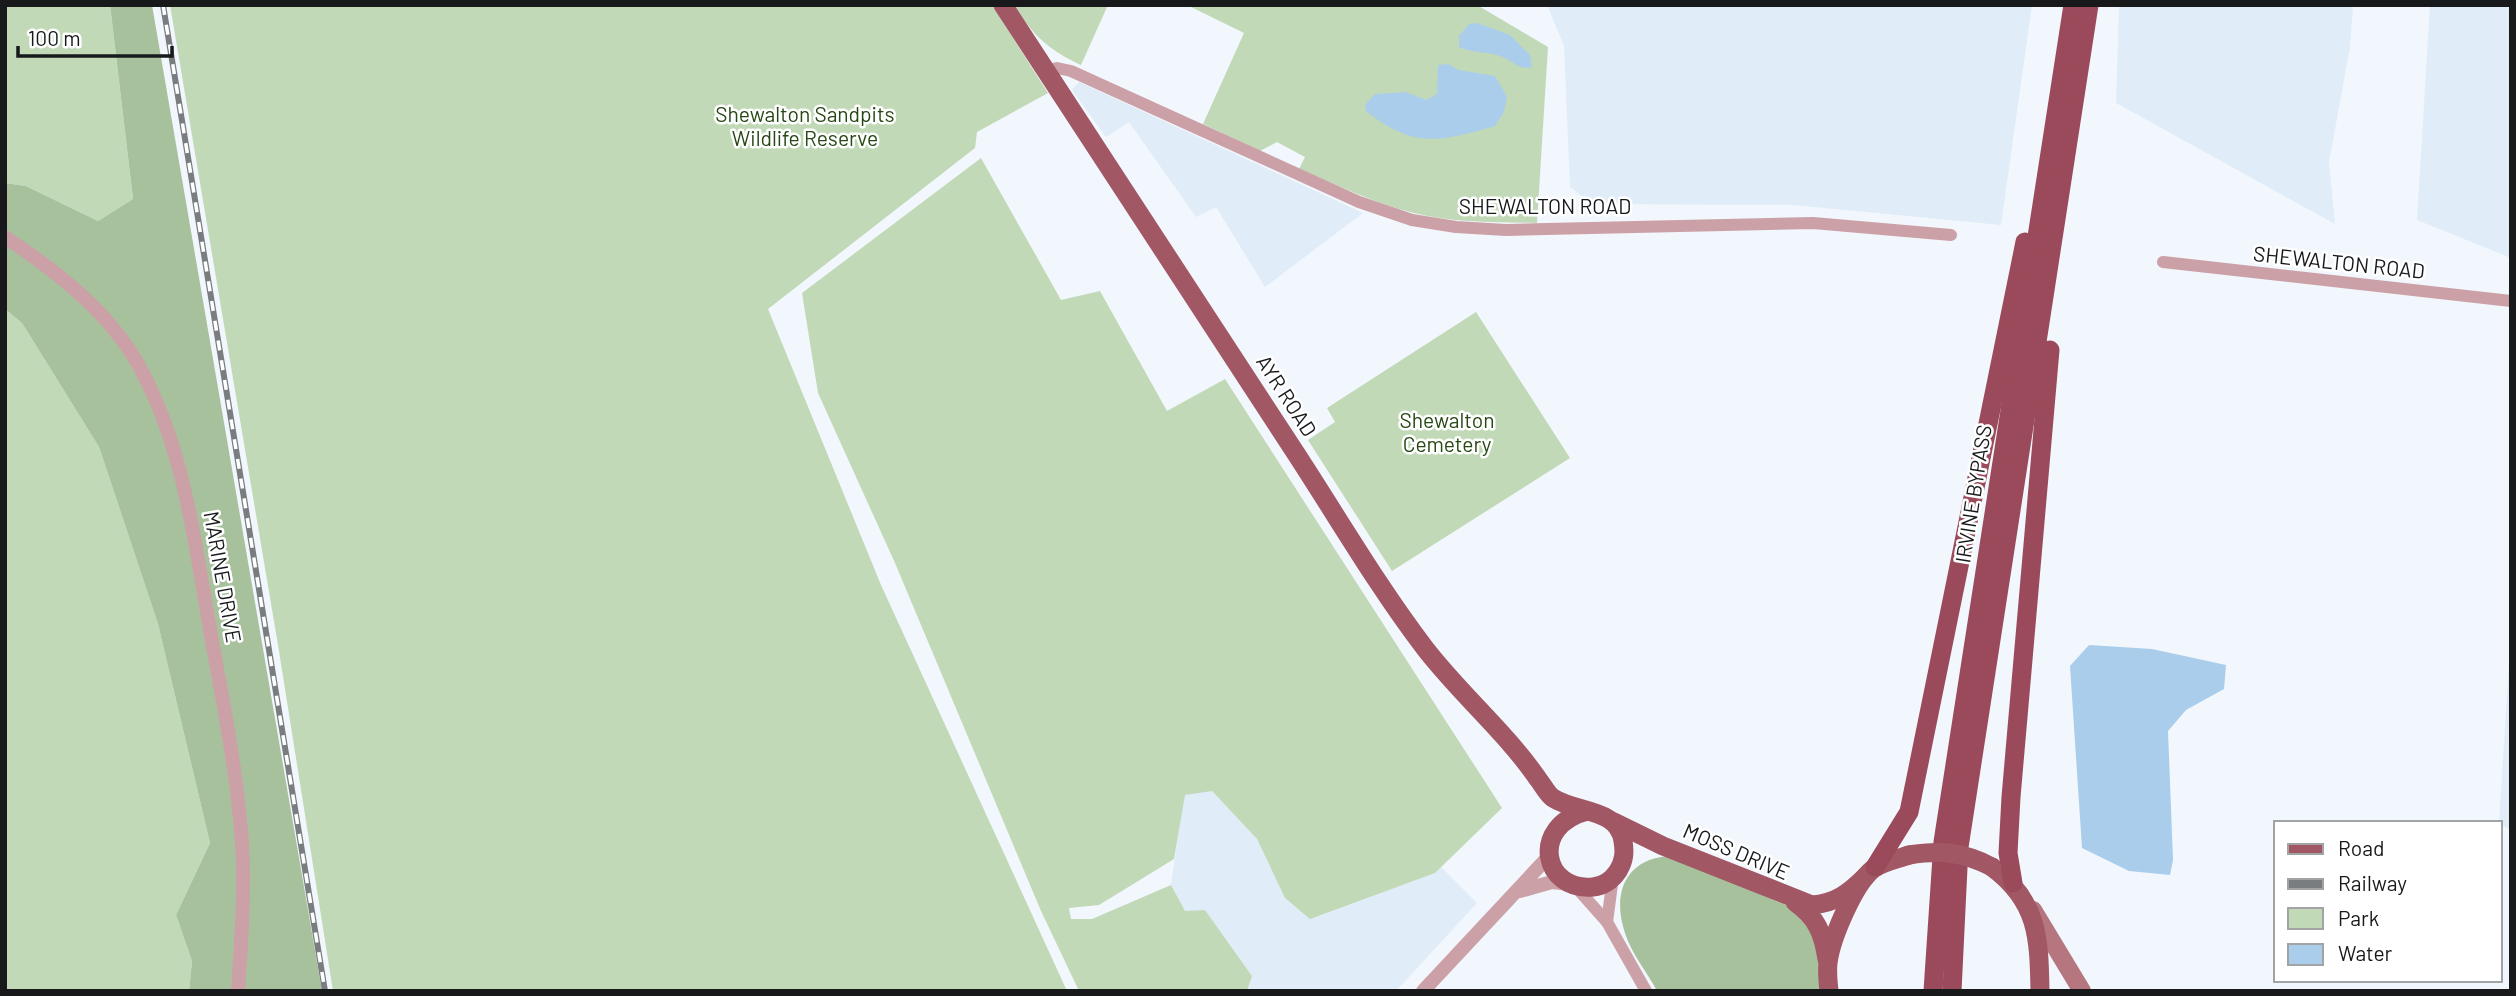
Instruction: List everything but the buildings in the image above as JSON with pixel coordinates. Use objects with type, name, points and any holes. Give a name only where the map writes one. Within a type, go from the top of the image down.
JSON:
[{"type":"highway","name":"IRVINE BYPASS","points":[[1933,991],[1943,842],[1956,747],[2073,5]]},
{"type":"highway","name":"IRVINE BYPASS","points":[[1952,991],[1959,847],[2090,5]]},
{"type":"highway","points":[[1871,872],[1909,812],[2065,60]]},
{"type":"highway","points":[[2013,883],[2008,853],[2011,797],[2066,171]]},
{"type":"main road","name":"AYR ROAD","points":[[1003,5],[1424,646],[1533,772],[1550,796]]},
{"type":"main road","points":[[1550,796],[1612,821],[1623,836],[1625,852],[1614,876],[1595,887],[1572,885],[1555,871],[1549,850],[1550,796]]},
{"type":"main road","points":[[1549,850],[1555,829],[1564,819],[1587,811]]},
{"type":"main road","name":"MOSS DRIVE","points":[[1612,821],[1663,846],[1791,900],[1812,905],[1829,904],[1848,894],[1871,872]]},
{"type":"main road","name":"MOSS DRIVE","points":[[1614,876],[1640,855],[1663,846]]},
{"type":"main road","points":[[1829,991],[1828,963],[1844,916],[1871,872],[1909,855],[1949,851],[1970,855],[1993,867],[2013,883],[2082,991]]},
{"type":"main road","name":"MOSS DRIVE","points":[[1791,900],[1811,913],[1817,922],[1824,937],[1828,963]]},
{"type":"main road","points":[[2029,905],[2040,962],[2040,991]]},
{"type":"street","name":"SHEWALTON ROAD","points":[[1046,71],[1057,68],[1071,71],[1359,202],[1412,220],[1456,227],[1506,230],[1813,223],[1951,235]]},
{"type":"street","name":"MARINE DRIVE","points":[[5,237],[56,271],[99,313],[136,361],[168,428],[183,475],[237,799],[243,863],[238,991]]},
{"type":"street","name":"SHEWALTON ROAD","points":[[2163,262],[2511,301]]},
{"type":"street","points":[[1423,991],[1514,894],[1549,850]]},
{"type":"street","points":[[1607,922],[1614,876]]},
{"type":"street","points":[[1514,894],[1533,886],[1572,885],[1607,922],[1646,991]]},
{"type":"shaded area","points":[[1547,5],[2032,5],[2001,225],[1793,205],[1592,204],[1570,187],[1564,46]]},
{"type":"shaded area","points":[[2119,5],[2353,5],[2350,47],[2329,162],[2335,224],[2116,103]]},
{"type":"shaded area","points":[[2430,5],[2511,5],[2511,258],[2417,220]]},
{"type":"shaded area","points":[[1079,82],[1363,213],[1265,287],[1216,207],[1196,217],[1129,122],[1106,137],[1072,90]]},
{"type":"shaded area","points":[[2511,631],[2511,830],[2499,821]]},
{"type":"shaded area","points":[[1211,790],[1257,839],[1285,898],[1310,918],[1435,873],[1441,867],[1477,903],[1396,991],[1247,991],[1252,976],[1205,910],[1185,912],[1171,885],[1184,795]]},
{"type":"green space","points":[[5,5],[110,5],[133,199],[98,221],[26,186],[5,183]]},
{"type":"green space","points":[[110,5],[152,5],[322,991],[189,991],[192,961],[176,915],[210,843],[158,624],[99,447],[22,323],[5,309],[5,183],[26,186],[98,221],[133,199]]},
{"type":"green space","name":"Shewalton Sandpits Wildlife Reserve","points":[[170,5],[992,5],[1048,93],[977,132],[975,148],[768,309],[881,585],[1067,991],[333,991],[278,645]]},
{"type":"green space","points":[[1014,5],[1108,5],[1081,65],[1043,41]]},
{"type":"green space","points":[[1187,5],[1477,5],[1548,47],[1537,223],[1460,220],[1399,209],[1299,169],[1305,157],[1277,142],[1260,151],[1203,124],[1244,33]]},
{"type":"green space","points":[[981,158],[1061,300],[1100,291],[1167,411],[1225,379],[1502,808],[1435,873],[1310,919],[1285,898],[1257,839],[1212,791],[1185,795],[1174,859],[1099,905],[1069,908],[1071,919],[1092,919],[1171,885],[1185,911],[1205,910],[1252,976],[1247,991],[1079,991],[1041,911],[895,563],[818,393],[802,293]]},
{"type":"green space","points":[[5,309],[22,323],[99,447],[158,624],[210,843],[176,915],[192,961],[189,991],[5,991]]},
{"type":"green space","name":"Shewalton Cemetery","points":[[1476,312],[1570,458],[1392,571],[1308,440],[1335,422],[1327,408]]},
{"type":"green space","points":[[1672,856],[1790,907],[1819,941],[1823,991],[1657,991],[1628,940],[1620,904],[1626,880],[1634,870],[1656,858]]},
{"type":"water","points":[[1477,23],[1510,35],[1530,55],[1532,67],[1520,67],[1500,56],[1459,47],[1459,36],[1469,24]]},
{"type":"water","points":[[1448,64],[1459,70],[1495,76],[1507,97],[1504,112],[1495,126],[1458,136],[1427,139],[1398,132],[1366,111],[1365,105],[1375,94],[1406,92],[1426,100],[1437,94],[1438,65]]},
{"type":"water","points":[[2089,645],[2152,649],[2226,665],[2224,689],[2186,710],[2168,731],[2173,860],[2170,875],[2129,871],[2082,848],[2070,666]]},
{"type":"railway","points":[[163,5],[325,991]]}]
